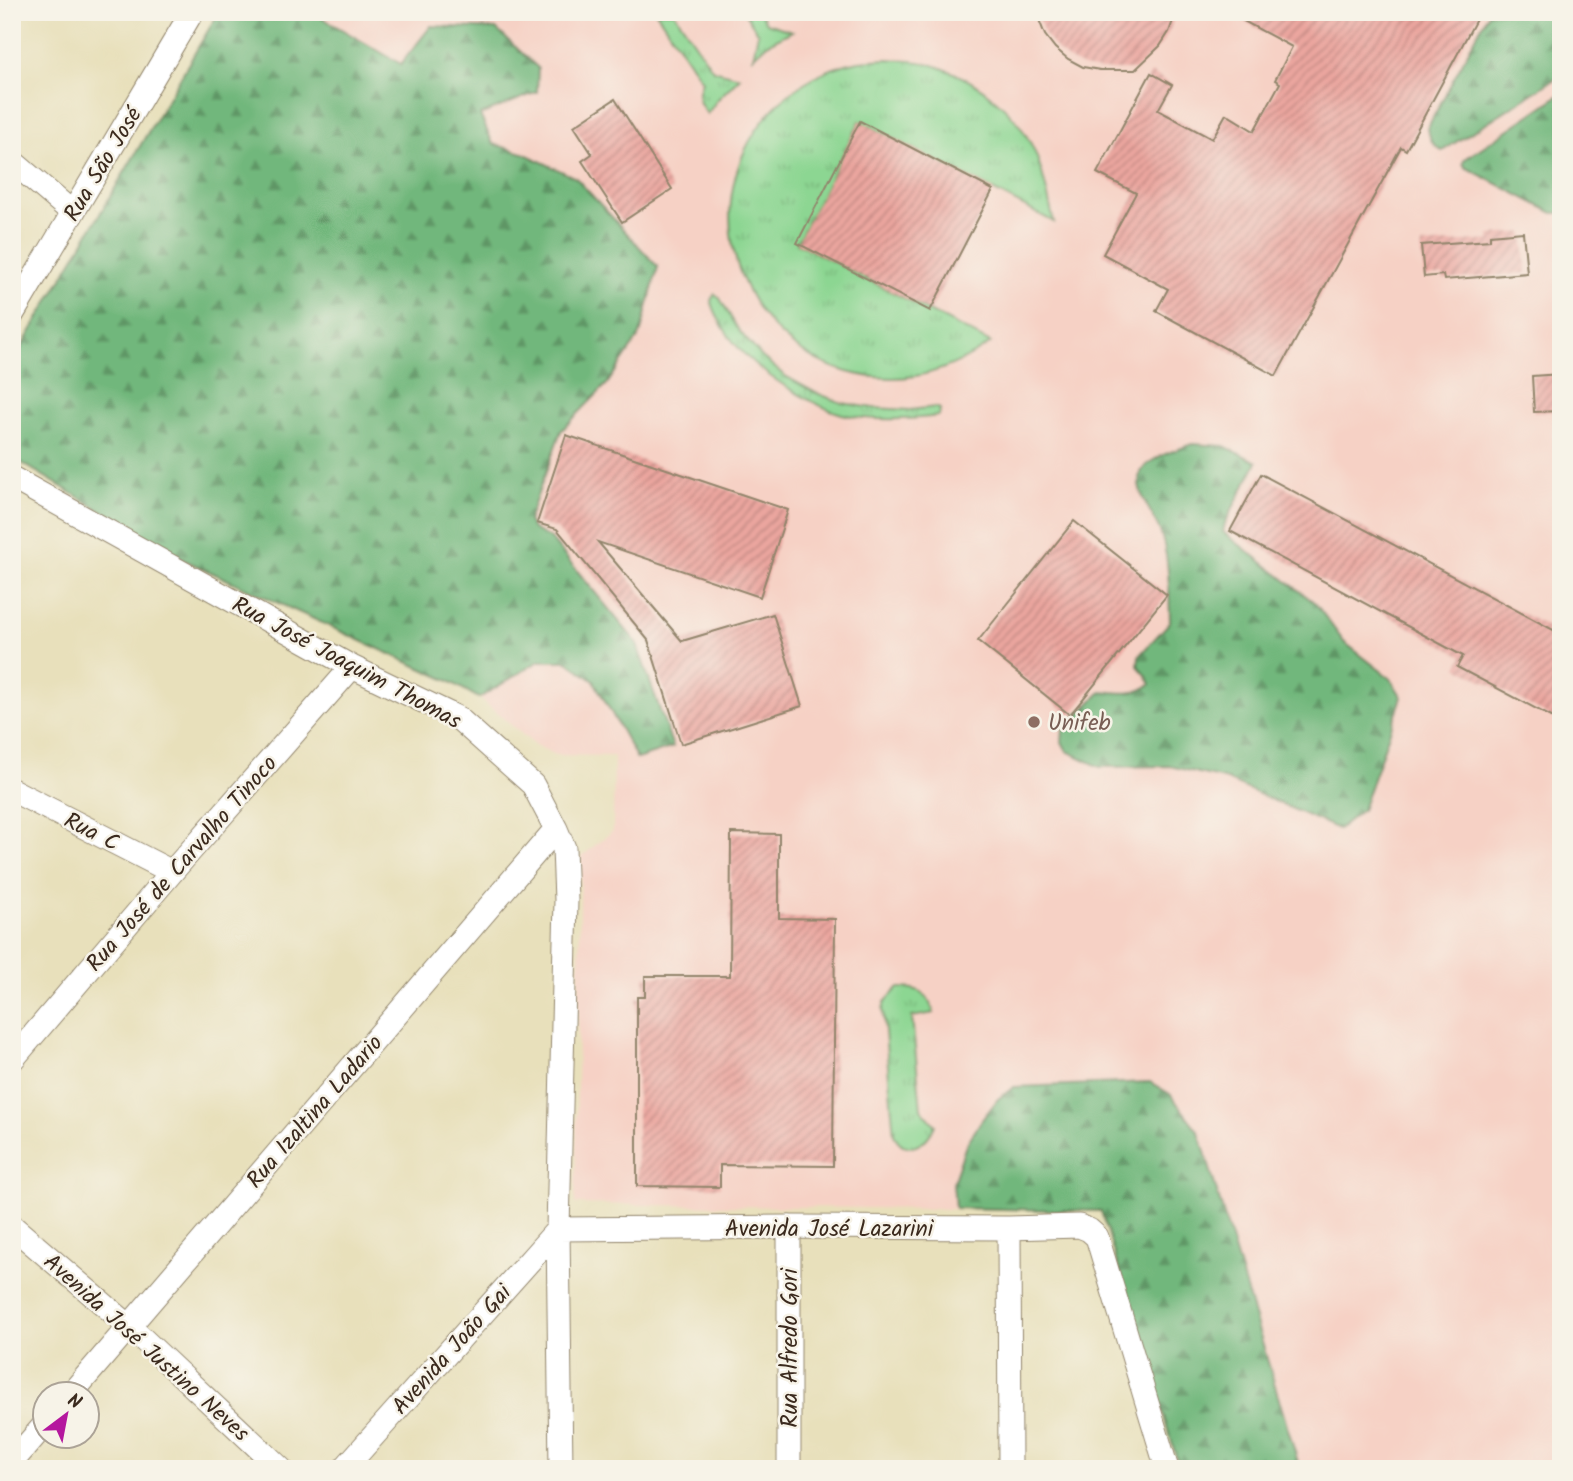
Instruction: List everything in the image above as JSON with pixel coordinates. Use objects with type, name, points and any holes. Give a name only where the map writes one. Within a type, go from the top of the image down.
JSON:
[{"type":"street","name":"Rua São José","points":[[12,315],[192,12]]},
{"type":"street","points":[[12,161],[73,213]]},
{"type":"street","name":"Rua José Joaquim Thomas","points":[[12,478],[352,667],[458,718],[533,785],[564,848],[566,900],[558,1229],[561,1469]]},
{"type":"street","name":"Rua José de Carvalho Tinoco","points":[[12,1060],[352,667]]},
{"type":"street","name":"Rua C","points":[[12,790],[173,872]]},
{"type":"street","name":"Rua Izaltina Ladario","points":[[83,1380],[556,829]]},
{"type":"street","name":"Avenida José Justino Neves","points":[[12,1226],[129,1326],[281,1469]]},
{"type":"street","name":"Avenida José Lazarini","points":[[558,1229],[1079,1226],[1097,1237],[1167,1469]]},
{"type":"street","name":"Rua Alfredo Gori","points":[[789,1227],[789,1469]]},
{"type":"street","points":[[1009,1228],[1010,1469]]},
{"type":"street","name":"Avenida João Gai","points":[[344,1469],[558,1229]]},
{"type":"street","points":[[12,1462],[32,1439]]},
{"type":"shaded area","name":"Unifeb","points":[[219,12],[1561,12],[1561,1469],[1180,1469],[1101,1211],[575,1204],[581,857],[613,831],[614,756],[556,755],[535,745],[479,698],[447,680],[180,558],[12,457],[12,363]]},
{"type":"green space","points":[[219,12],[312,12],[401,64],[431,26],[496,29],[538,68],[537,92],[480,115],[493,144],[523,153],[576,178],[658,267],[640,335],[607,384],[561,431],[528,521],[533,529],[551,539],[636,642],[673,747],[637,759],[594,681],[567,661],[539,661],[479,698],[447,680],[180,558],[12,457],[12,363]]},
{"type":"green space","points":[[656,12],[674,12],[713,70],[740,77],[707,114],[698,99],[702,81]]},
{"type":"green space","points":[[744,12],[759,12],[766,23],[792,31],[767,44],[753,57],[758,33]]},
{"type":"green space","points":[[1489,12],[1561,12],[1561,75],[1442,151],[1432,141],[1428,127]]},
{"type":"green space","points":[[886,59],[920,62],[939,67],[969,81],[997,101],[1029,140],[1044,180],[1054,222],[860,121],[797,243],[991,343],[945,368],[893,378],[846,372],[805,353],[772,326],[748,290],[734,250],[730,207],[739,164],[762,122],[782,100],[805,82],[831,69],[859,61]]},
{"type":"green space","points":[[1561,94],[1561,213],[1553,213],[1465,167],[1465,159]]},
{"type":"green space","points":[[715,294],[739,331],[762,357],[785,376],[814,392],[842,403],[873,408],[910,410],[936,407],[940,409],[939,416],[902,419],[854,417],[807,399],[759,368],[735,344],[717,316],[711,300]]},
{"type":"green space","points":[[1192,444],[1224,446],[1257,462],[1225,523],[1223,532],[1315,603],[1344,642],[1390,678],[1402,697],[1362,810],[1338,829],[1227,780],[1170,766],[1100,767],[1067,751],[1062,742],[1063,729],[1102,691],[1134,692],[1151,684],[1138,666],[1139,656],[1170,622],[1168,576],[1163,542],[1141,494],[1139,479],[1141,472],[1150,462]]},
{"type":"green space","points":[[898,988],[918,990],[926,996],[934,1013],[912,1017],[921,1109],[935,1125],[922,1143],[911,1147],[899,1142],[894,1135],[883,1009],[885,1002]]},
{"type":"green space","points":[[1150,1082],[1170,1094],[1199,1132],[1300,1469],[1180,1469],[1101,1211],[955,1208],[953,1183],[966,1145],[998,1099],[1014,1087]]},
{"type":"building","points":[[1036,12],[1176,12],[1169,32],[1160,46],[1135,70],[1100,70],[1083,67],[1055,48],[1045,35]]},
{"type":"building","points":[[1227,12],[1480,12],[1406,150],[1401,147],[1276,376],[1156,311],[1168,289],[1103,254],[1136,193],[1097,173],[1151,73],[1172,85],[1158,110],[1212,139],[1226,114],[1254,131],[1280,83],[1275,80],[1292,47]]},
{"type":"building","points":[[615,99],[672,189],[622,222],[582,161],[592,154],[574,126]]},
{"type":"building","points":[[860,121],[993,190],[930,311],[797,243]]},
{"type":"building","points":[[1523,232],[1527,273],[1444,280],[1443,275],[1424,277],[1421,245],[1490,240],[1490,235]]},
{"type":"building","points":[[1561,374],[1561,411],[1534,412],[1532,376]]},
{"type":"building","points":[[566,435],[788,510],[760,597],[598,542],[682,641],[773,614],[802,706],[681,744],[648,640],[557,529],[537,523]]},
{"type":"building","points":[[1261,474],[1561,634],[1561,722],[1457,667],[1463,656],[1230,531]]},
{"type":"building","points":[[1074,521],[1167,595],[1070,715],[978,641]]},
{"type":"building","points":[[731,833],[779,834],[779,918],[835,919],[833,1166],[720,1165],[720,1187],[637,1186],[637,997],[645,997],[645,976],[730,976]]},
{"type":"place","name":"Unifeb","points":[[1034,722]]}]
